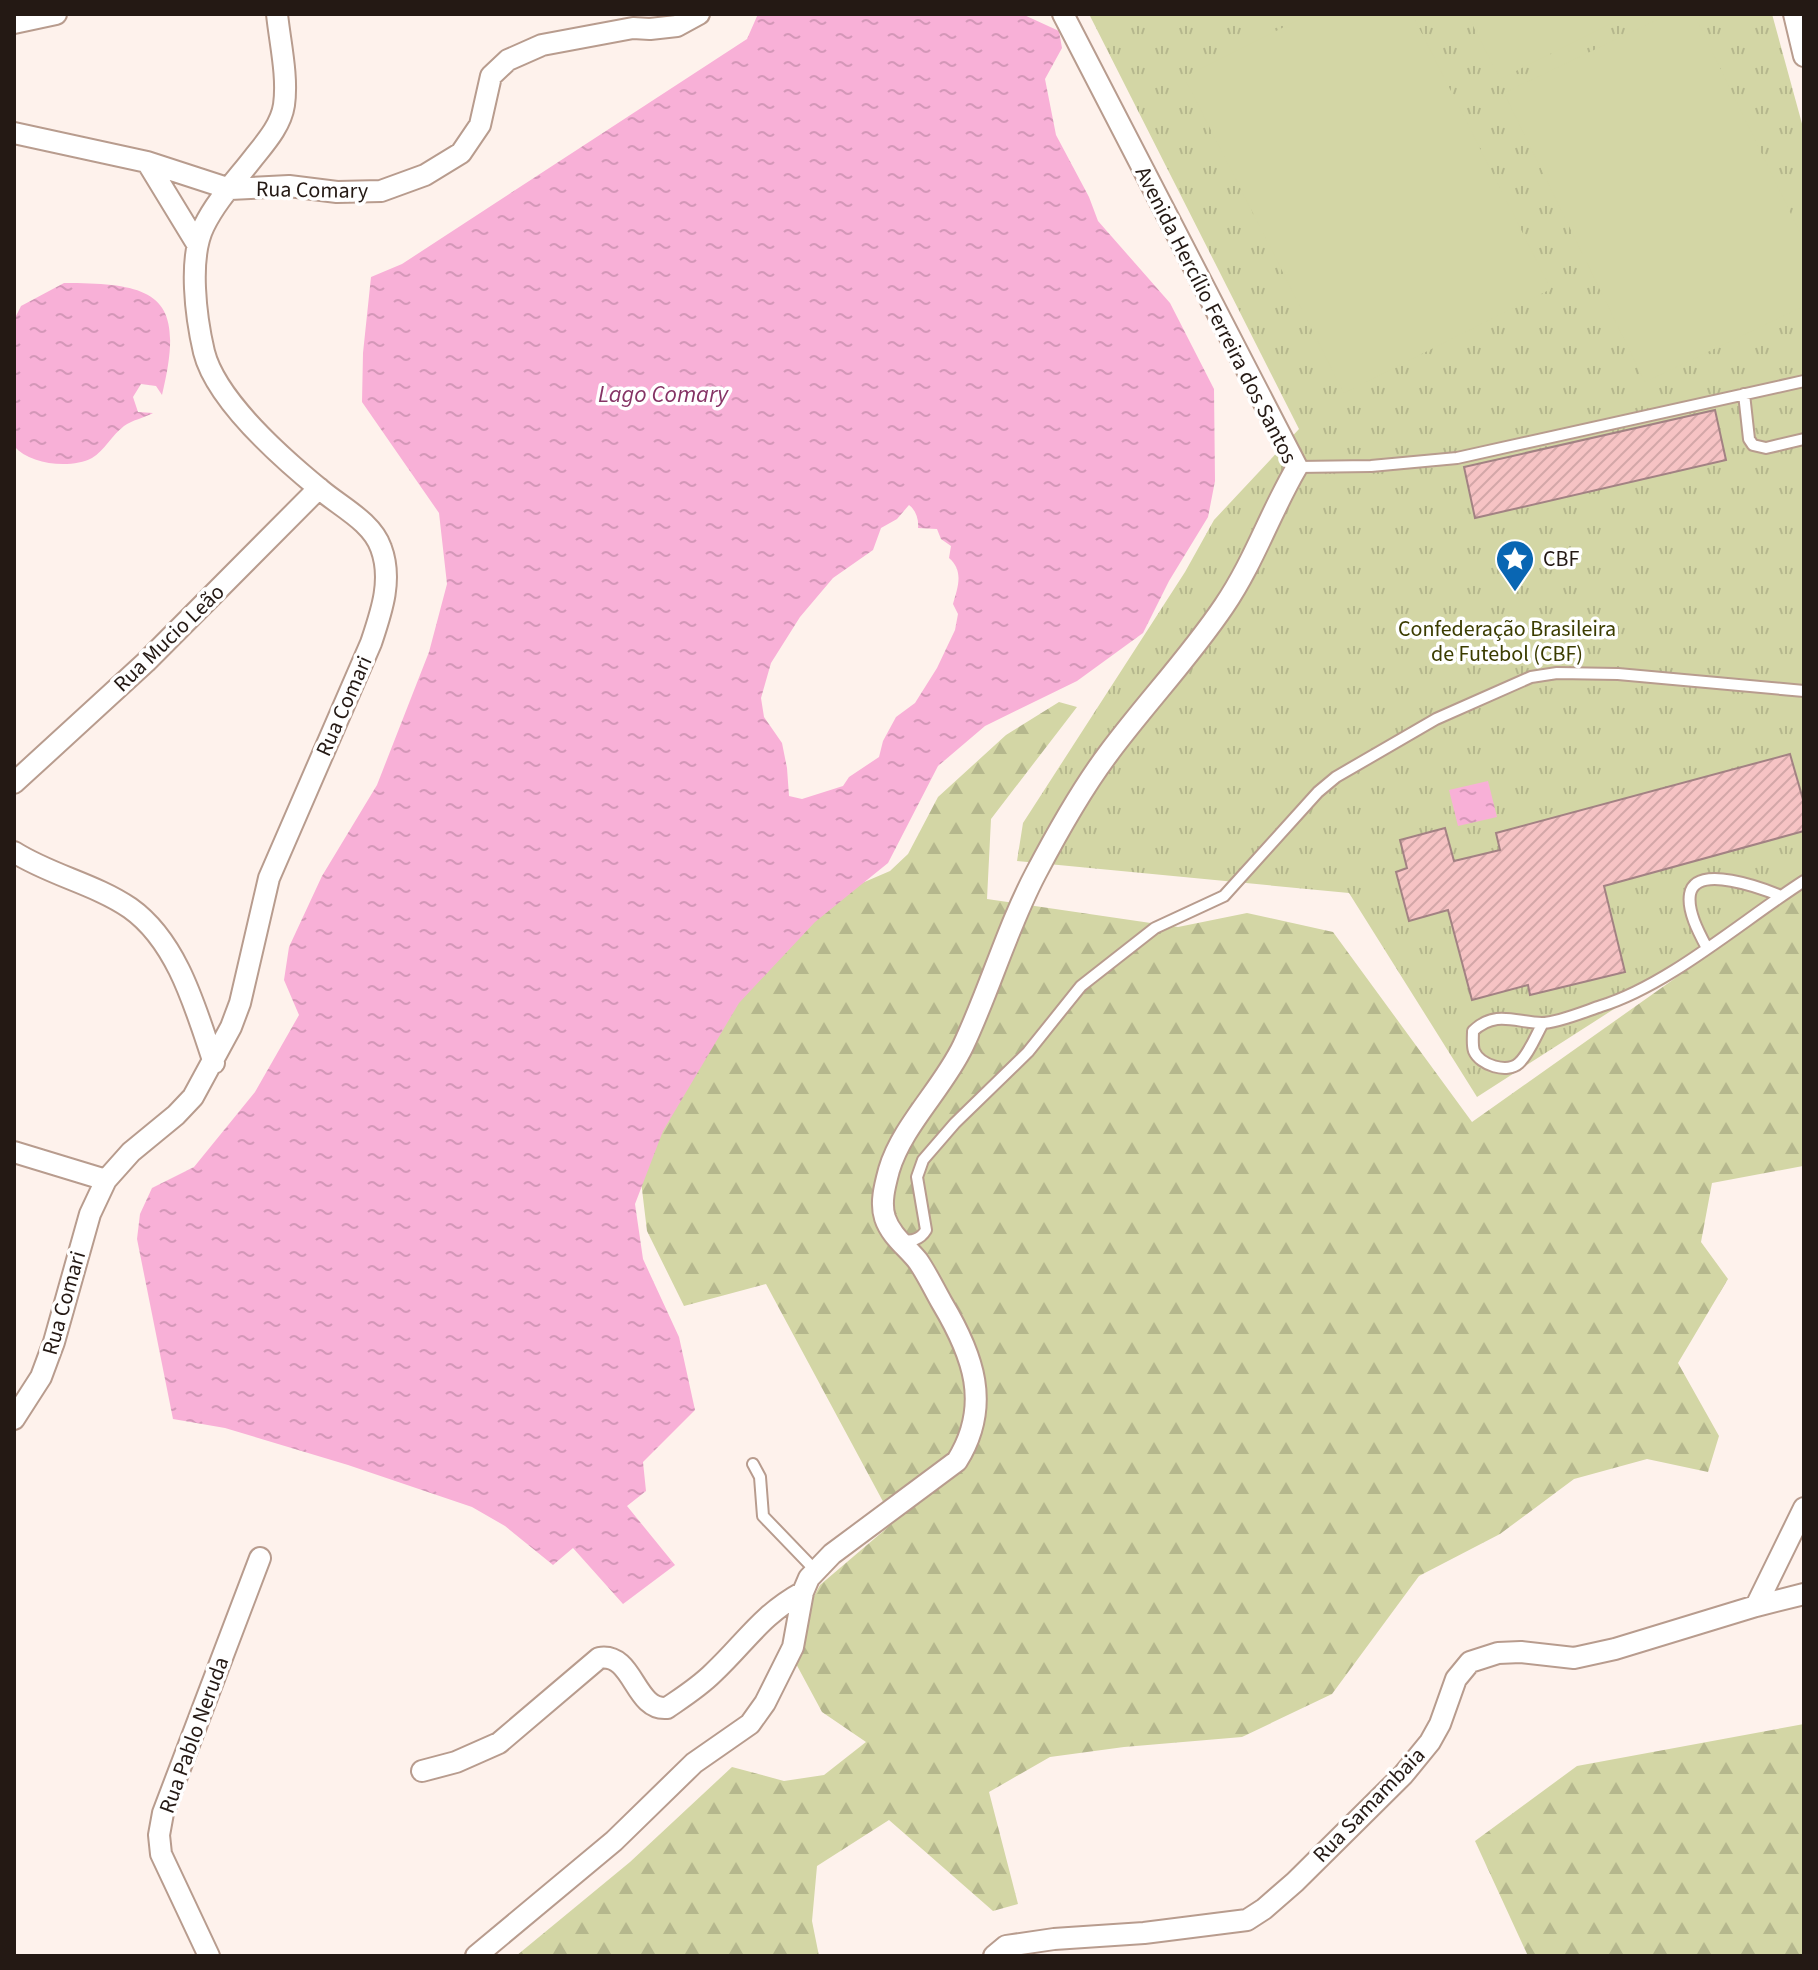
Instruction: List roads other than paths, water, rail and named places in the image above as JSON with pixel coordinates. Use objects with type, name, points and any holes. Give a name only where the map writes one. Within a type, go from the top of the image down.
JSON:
[{"type":"street","points":[[14,23],[56,14]]},
{"type":"street","name":"Rua Comari","points":[[14,1419],[41,1377],[90,1214],[106,1180],[131,1152],[193,1097],[231,1027],[240,1003],[269,878],[371,643],[384,601],[384,560],[375,535],[248,422],[226,396],[204,353],[197,305],[197,244],[203,227],[278,124],[284,106],[284,76],[277,14]]},
{"type":"street","name":"Rua Comary","points":[[230,189],[289,186],[359,193],[399,186],[425,175],[461,153],[480,125],[491,76],[508,60],[525,51],[569,39],[633,28],[677,26],[699,14]]},
{"type":"street","name":"Avenida Hercílio Ferreira dos Santos","points":[[476,1956],[614,1841],[694,1763],[750,1724],[765,1703],[793,1647],[803,1592],[815,1570],[957,1461],[968,1443],[975,1420],[973,1366],[963,1341],[917,1261],[899,1241],[885,1218],[883,1197],[890,1169],[898,1148],[962,1049],[1035,874],[1106,756],[1223,608],[1244,576],[1297,467],[1063,14]]},
{"type":"street","points":[[1794,14],[1804,56]]},
{"type":"street","points":[[14,133],[147,162],[230,189]]},
{"type":"street","points":[[147,162],[197,244]]},
{"type":"street","name":"Rua Mucio Leão","points":[[14,783],[146,662],[319,488]]},
{"type":"street","points":[[14,852],[118,901],[150,925],[180,972],[214,1063]]},
{"type":"street","points":[[14,1152],[106,1180]]},
{"type":"street","points":[[1756,1606],[1804,1508]]},
{"type":"street","name":"Rua Pablo Neruda","points":[[209,1956],[161,1854],[159,1835],[163,1813],[260,1558]]},
{"type":"street","points":[[422,1771],[456,1762],[499,1743],[599,1658],[610,1656],[619,1661],[649,1701],[660,1708],[667,1708],[713,1674],[759,1622],[803,1592]]},
{"type":"street","points":[[1756,1606],[1804,1594]]},
{"type":"street","name":"Rua Samambaia","points":[[994,1956],[1006,1946],[1054,1939],[1158,1932],[1247,1920],[1295,1882],[1403,1775],[1430,1742],[1456,1679],[1470,1662],[1498,1653],[1521,1652],[1574,1658],[1615,1649],[1756,1606]]},
{"type":"lane","points":[[1297,467],[1371,466],[1457,458],[1804,381]]},
{"type":"lane","points":[[1744,394],[1749,439],[1753,445],[1766,448],[1804,439]]},
{"type":"lane","points":[[899,1241],[922,1237],[926,1230],[917,1177],[923,1160],[955,1123],[1028,1052],[1081,986],[1155,928],[1224,896],[1318,792],[1336,777],[1436,719],[1531,677],[1557,673],[1618,674],[1804,691]]},
{"type":"lane","points":[[1707,948],[1696,927],[1692,908],[1690,895],[1695,885],[1701,881],[1743,882],[1781,896]]},
{"type":"lane","points":[[1543,1023],[1519,1063],[1510,1067],[1501,1068],[1483,1061],[1474,1051],[1473,1031],[1482,1023],[1508,1019],[1543,1023],[1605,1005],[1649,985],[1804,881]]},
{"type":"lane","points":[[753,1464],[760,1477],[763,1516],[815,1570]]},
{"type":"water","name":"Lago Comary","points":[[758,14],[1022,14],[1059,31],[1062,48],[1045,79],[1056,135],[1089,197],[1098,221],[1170,303],[1214,389],[1215,481],[1208,517],[1169,581],[1143,633],[1077,681],[985,726],[938,766],[888,863],[815,922],[739,1003],[663,1131],[635,1204],[643,1259],[679,1337],[695,1410],[643,1462],[646,1491],[627,1506],[675,1565],[623,1604],[573,1548],[553,1565],[505,1526],[472,1507],[225,1428],[173,1419],[137,1239],[140,1214],[152,1188],[194,1167],[255,1092],[299,1015],[284,980],[289,947],[322,876],[377,785],[429,652],[447,584],[439,513],[362,402],[363,353],[371,277],[402,264],[747,39]],"holes":[[[909,505],[918,528],[937,529],[941,539],[951,546],[949,558],[958,574],[953,604],[958,614],[955,630],[937,668],[915,703],[896,717],[883,741],[879,757],[849,777],[843,786],[802,799],[789,796],[782,743],[764,717],[761,698],[771,663],[800,617],[833,578],[873,550],[881,528],[897,519]]]},
{"type":"water","points":[[64,283],[96,284],[143,292],[157,302],[166,316],[170,336],[169,362],[162,395],[156,386],[141,384],[133,397],[138,412],[153,413],[124,426],[92,458],[62,464],[40,461],[14,446],[14,320],[21,306]]},
{"type":"water","points":[[1488,781],[1497,817],[1458,826],[1449,790]]},
{"type":"place","name":"CBF","points":[[1515,593]]},
{"type":"park label","name":"Confederação Brasileira de Futebol (CBF)","points":[[1507,642]]}]
